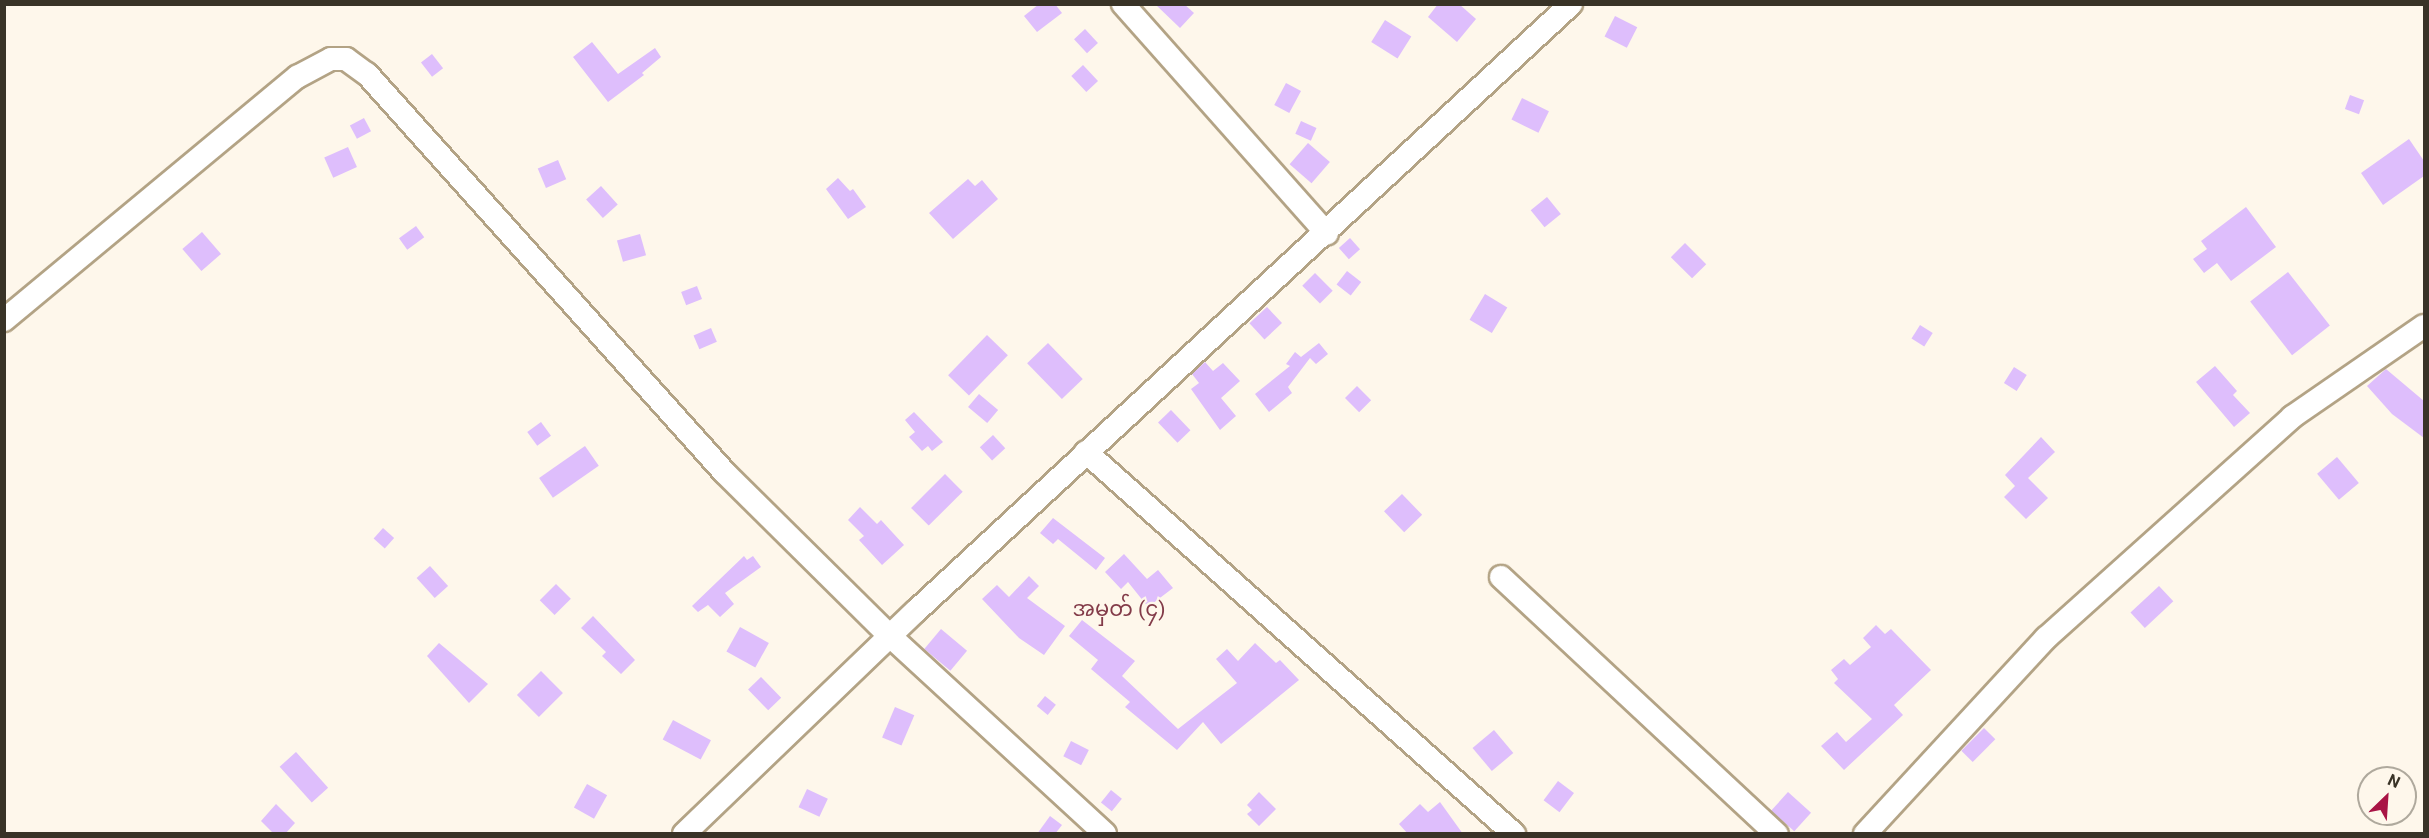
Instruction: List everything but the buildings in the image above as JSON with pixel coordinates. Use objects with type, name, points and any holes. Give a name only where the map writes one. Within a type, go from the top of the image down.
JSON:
[{"type":"street","points":[[1123,4],[1327,234]]},
{"type":"street","points":[[684,834],[1086,452],[1327,234],[1571,4]]},
{"type":"street","points":[[4,320],[297,77],[331,59],[346,59],[367,74],[725,473],[890,636],[1106,834]]},
{"type":"street","points":[[1865,834],[2046,638],[2292,417],[2424,326]]},
{"type":"street","points":[[1086,452],[1514,834]]},
{"type":"street","points":[[1501,577],[1777,834]]},
{"type":"district","name":"အမှတ် (၄)","points":[[1119,609]]}]
